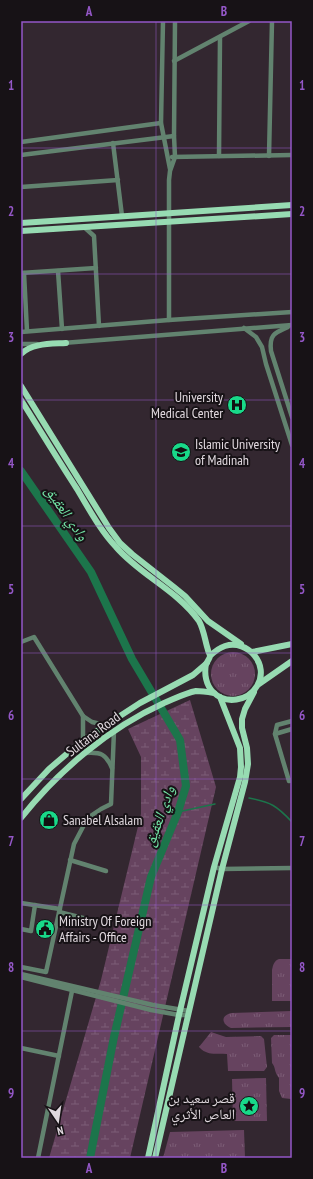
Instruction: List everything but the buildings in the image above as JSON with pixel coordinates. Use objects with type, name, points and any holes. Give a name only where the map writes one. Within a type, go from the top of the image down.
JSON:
[{"type":"main road","points":[[21,223],[292,205]]},
{"type":"main road","points":[[21,231],[292,214]]},
{"type":"main road","points":[[21,354],[33,346],[66,343]]},
{"type":"main road","points":[[21,386],[109,528],[120,543],[179,591],[208,621],[245,648]]},
{"type":"main road","points":[[21,400],[103,532],[127,559],[171,593],[199,622],[203,630],[210,656]]},
{"type":"main road","points":[[155,1158],[222,869],[245,782],[248,764],[242,719],[245,709],[258,686],[261,675],[259,663],[252,652],[241,646],[233,644],[224,646],[217,650],[210,656],[207,663],[205,671],[206,679],[214,693],[228,700],[236,700],[251,694],[258,686],[292,661]]},
{"type":"main road","points":[[252,652],[292,644]]},
{"type":"main road","name":"Sultana Road","points":[[21,799],[49,769],[83,740],[140,703],[193,675],[207,663]]},
{"type":"main road","name":"Sultana Road","points":[[21,818],[56,779],[86,753],[124,724],[144,712],[181,696],[196,691],[214,693]]},
{"type":"main road","points":[[148,1158],[214,867],[240,777],[240,748],[220,697]]},
{"type":"street","points":[[163,21],[161,123],[170,171]]},
{"type":"street","points":[[169,320],[168,222],[169,180],[170,171],[175,157],[175,21]]},
{"type":"street","points":[[174,61],[249,21]]},
{"type":"street","points":[[269,156],[272,21]]},
{"type":"street","points":[[219,156],[220,37]]},
{"type":"street","points":[[21,142],[161,123]]},
{"type":"street","points":[[21,155],[164,136],[174,136]]},
{"type":"street","points":[[113,143],[122,216]]},
{"type":"street","points":[[167,156],[292,155]]},
{"type":"street","points":[[21,188],[118,180]]},
{"type":"street","points":[[84,227],[94,236],[99,326]]},
{"type":"street","points":[[27,332],[22,273],[96,268]]},
{"type":"street","points":[[58,270],[62,329]]},
{"type":"street","points":[[21,332],[292,312]]},
{"type":"street","points":[[21,344],[66,343],[244,328],[292,326]]},
{"type":"street","points":[[292,326],[278,331],[272,336],[270,343],[292,417]]},
{"type":"street","points":[[244,328],[260,342],[292,445]]},
{"type":"street","points":[[266,364],[275,362]]},
{"type":"street","points":[[21,642],[34,637],[84,716],[92,722],[105,725]]},
{"type":"street","points":[[83,740],[84,716]]},
{"type":"street","points":[[292,721],[278,725],[275,734],[288,781],[292,780]]},
{"type":"street","points":[[275,734],[292,729]]},
{"type":"street","points":[[21,967],[46,972],[74,844],[85,823],[92,815],[111,804],[114,731]]},
{"type":"street","points":[[86,753],[94,752],[101,754],[106,757],[113,769]]},
{"type":"street","points":[[70,860],[106,871]]},
{"type":"street","points":[[214,867],[222,869],[292,868]]},
{"type":"street","points":[[21,903],[60,910],[95,921]]},
{"type":"street","points":[[21,929],[31,931],[35,905]]},
{"type":"street","points":[[21,974],[152,1008],[188,1013]]},
{"type":"street","points":[[21,977],[72,991],[88,992]]},
{"type":"street","points":[[38,1158],[72,991]]},
{"type":"street","points":[[21,1048],[59,1056]]},
{"type":"green space","points":[[233,652],[245,656],[251,662],[255,674],[251,686],[245,692],[233,696],[221,692],[215,686],[211,674],[215,662],[221,656]]},
{"type":"green space","points":[[190,700],[216,787],[130,1158],[49,1158],[101,980],[141,814],[141,757],[128,729]]},
{"type":"green space","points":[[279,959],[292,959],[292,1001],[272,1001],[272,970],[274,963]]},
{"type":"green space","points":[[292,1011],[292,1027],[231,1028],[224,1022],[225,1016],[231,1013]]},
{"type":"green space","points":[[211,1032],[226,1037],[261,1036],[264,1039],[267,1067],[264,1071],[228,1071],[227,1054],[208,1053],[199,1047]]},
{"type":"green space","points":[[274,1035],[292,1035],[292,1099],[282,1098],[279,1091],[279,1078],[272,1063],[271,1038]]},
{"type":"green space","points":[[266,1078],[267,1121],[233,1121],[232,1079]]},
{"type":"green space","points":[[244,1130],[245,1158],[163,1158],[170,1132]]},
{"type":"waterway","name":"وادي العقيق","points":[[21,471],[91,572],[132,659],[180,740],[186,786],[178,812],[151,877],[114,1037],[90,1158]]},
{"type":"waterway","points":[[249,798],[268,803],[282,812],[292,822]]},
{"type":"waterway","points":[[178,812],[215,804]]},
{"type":"place","name":"University Medical Center","points":[[237,405]]},
{"type":"place","name":"Islamic University of Madinah","points":[[181,452]]},
{"type":"place","name":"Sanabel Alsalam","points":[[49,820]]},
{"type":"place","name":"Ministry Of Foreign Affairs - Office","points":[[45,929]]},
{"type":"place","name":"قصر سعيد بن العاص الأثري","points":[[249,1106]]}]
